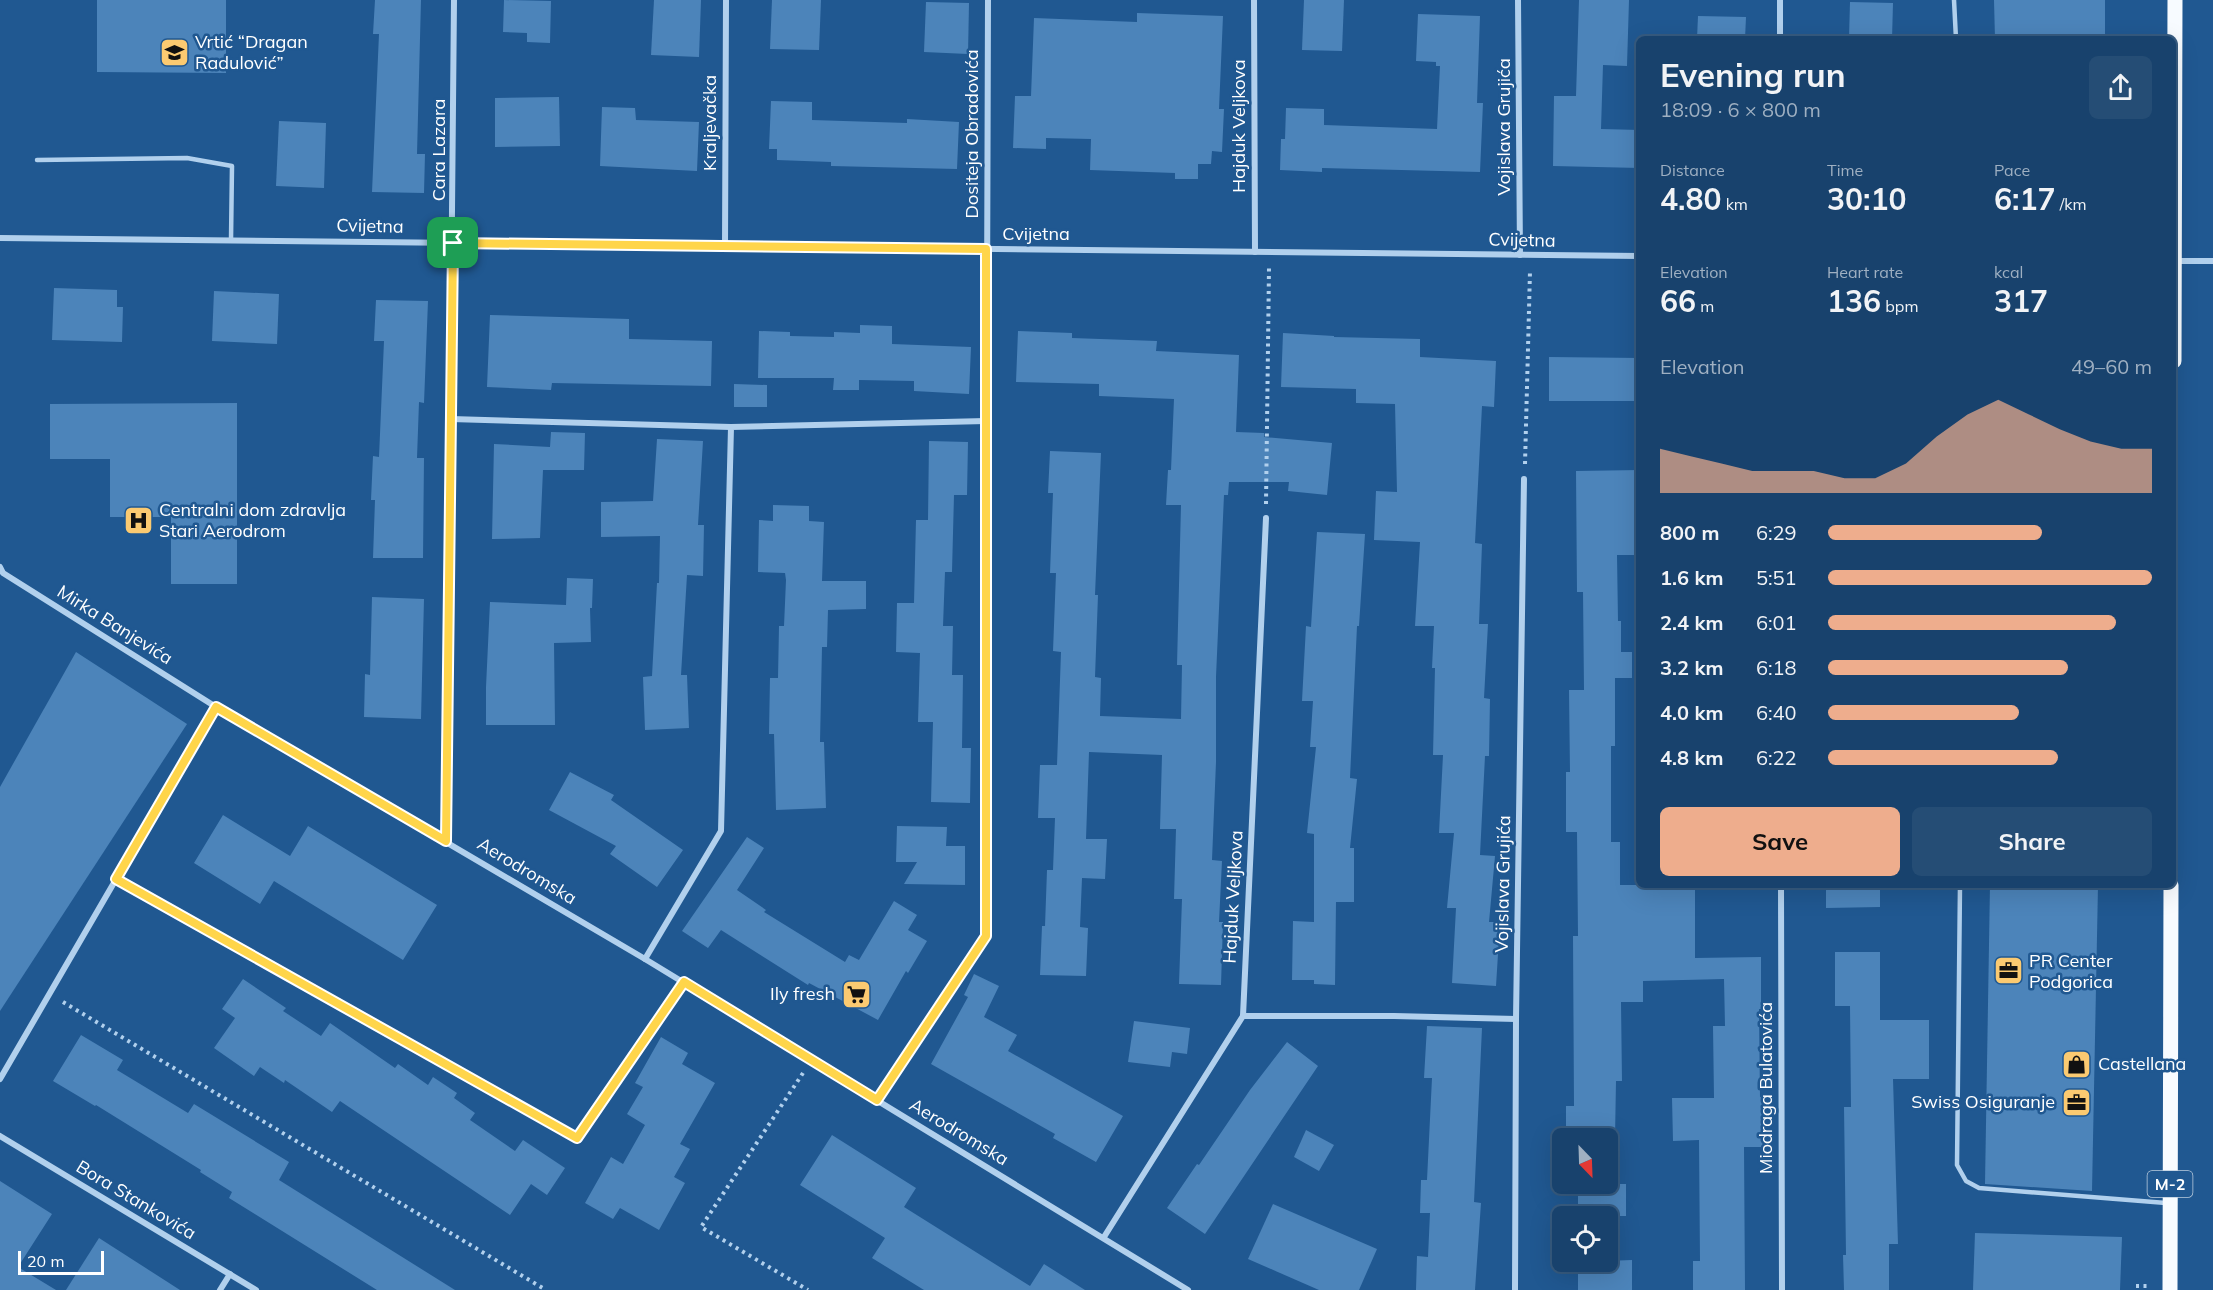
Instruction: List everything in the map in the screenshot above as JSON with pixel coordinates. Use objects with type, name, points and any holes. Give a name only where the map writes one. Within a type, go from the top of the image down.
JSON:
[{"type":"main road","points":[[2175,0],[2175,36]]},
{"type":"main road","name":"M-2","points":[[2170,1290],[2171,888]]},
{"type":"street","name":"Cara Lazara","points":[[446,841],[454,0]]},
{"type":"street","name":"Kraljevačka","points":[[724,246],[726,0]]},
{"type":"street","name":"Dositeja Obradovića","points":[[877,1100],[986,936],[988,0]]},
{"type":"street","name":"Hajduk Veljkova","points":[[1254,0],[1255,252]]},
{"type":"street","name":"Vojislava Grujića","points":[[1518,0],[1520,255]]},
{"type":"street","points":[[1780,0],[1780,36]]},
{"type":"street","name":"Cvijetna","points":[[0,238],[1636,256]]},
{"type":"street","points":[[2176,261],[2213,261]]},
{"type":"street","points":[[451,419],[731,427],[986,421]]},
{"type":"street","points":[[645,958],[721,831],[731,427]]},
{"type":"street","name":"Vojislava Grujića","points":[[1515,1290],[1516,1019],[1524,479]]},
{"type":"street","name":"Hajduk Veljkova","points":[[1104,1237],[1243,1016],[1266,518]]},
{"type":"street","name":"Mirka Banjevića","points":[[0,567],[3,573],[216,707]]},
{"type":"street","points":[[0,1079],[216,707]]},
{"type":"street","name":"Aerodromska","points":[[216,707],[645,958],[1188,1290]]},
{"type":"street","name":"Miodraga Bulatovića","points":[[1780,888],[1782,1290]]},
{"type":"street","points":[[1243,1016],[1516,1019]]},
{"type":"street","name":"Bora Stankovića","points":[[1,1140],[256,1290]]},
{"type":"street","points":[[220,1290],[230,1274]]},
{"type":"lane","points":[[1954,0],[1956,36]]},
{"type":"lane","points":[[38,160],[187,158],[232,166],[231,240]]},
{"type":"lane","points":[[1960,888],[1957,1165],[1966,1181],[1979,1188],[2170,1204]]},
{"type":"path","points":[[1266,518],[1270,252]]},
{"type":"path","points":[[1524,479],[1530,255]]},
{"type":"path","points":[[116,879],[577,1138],[684,982]]},
{"type":"path","points":[[50,994],[546,1290]]},
{"type":"path","points":[[808,1290],[701,1227],[812,1060]]},
{"type":"building","points":[[97,0],[226,0],[226,73],[97,72]]},
{"type":"building","points":[[375,0],[421,0],[417,154],[425,154],[424,193],[372,192],[379,34],[373,34]]},
{"type":"building","points":[[504,0],[551,1],[550,43],[527,42],[527,33],[503,32]]},
{"type":"building","points":[[654,0],[701,0],[699,57],[651,55]]},
{"type":"building","points":[[772,0],[821,0],[819,50],[770,49]]},
{"type":"building","points":[[1304,0],[1344,0],[1342,51],[1302,50]]},
{"type":"building","points":[[1579,0],[1629,0],[1627,66],[1603,65],[1601,129],[1636,130],[1636,168],[1553,166],[1554,96],[1576,96]]},
{"type":"building","points":[[1994,0],[2105,0],[2105,36],[1995,36]]},
{"type":"building","points":[[926,2],[969,3],[968,54],[924,52]]},
{"type":"building","points":[[1850,2],[1893,3],[1892,36],[1849,36]]},
{"type":"building","points":[[1137,13],[1223,16],[1219,109],[1224,109],[1222,152],[1212,151],[1211,164],[1198,164],[1198,179],[1175,179],[1175,173],[1090,170],[1091,139],[1046,138],[1046,149],[1013,148],[1015,96],[1031,96],[1034,18],[1137,22]]},
{"type":"building","points":[[1418,14],[1480,16],[1477,103],[1483,103],[1480,172],[1322,168],[1322,172],[1280,170],[1281,139],[1285,139],[1286,108],[1324,109],[1324,125],[1437,129],[1440,66],[1436,66],[1436,62],[1416,61]]},
{"type":"building","points":[[1698,16],[1746,17],[1745,36],[1697,36]]},
{"type":"building","points":[[559,97],[560,146],[495,147],[495,98]]},
{"type":"building","points":[[771,101],[812,102],[812,120],[907,123],[907,119],[959,122],[957,169],[831,166],[831,162],[777,160],[777,149],[769,149]]},
{"type":"building","points":[[602,107],[635,108],[636,120],[699,122],[697,171],[600,166]]},
{"type":"building","points":[[279,121],[326,123],[324,188],[276,186]]},
{"type":"building","points":[[54,288],[117,290],[117,307],[123,307],[122,342],[52,340]]},
{"type":"building","points":[[214,291],[279,294],[277,344],[212,341]]},
{"type":"building","points":[[376,300],[428,301],[424,403],[419,402],[417,458],[424,458],[423,558],[373,558],[375,500],[371,500],[373,456],[379,457],[384,341],[374,341]]},
{"type":"building","points":[[490,315],[629,319],[629,339],[712,341],[711,386],[552,383],[551,390],[487,387]]},
{"type":"building","points":[[860,325],[892,326],[892,344],[971,347],[969,394],[914,391],[914,381],[859,380],[859,390],[833,390],[834,378],[758,378],[759,331],[790,332],[790,336],[834,337],[834,332],[860,333]]},
{"type":"building","points":[[1018,331],[1072,333],[1072,338],[1157,341],[1156,351],[1239,355],[1236,432],[1264,433],[1264,437],[1332,443],[1327,495],[1288,491],[1289,482],[1229,482],[1228,495],[1224,495],[1216,677],[1216,762],[1212,860],[1222,861],[1219,922],[1223,922],[1221,985],[1179,984],[1182,899],[1174,899],[1176,829],[1160,829],[1162,755],[1089,752],[1086,839],[1107,839],[1105,879],[1082,878],[1080,927],[1088,928],[1086,976],[1040,975],[1047,870],[1053,870],[1055,818],[1038,818],[1040,765],[1057,765],[1061,652],[1053,651],[1056,573],[1050,573],[1053,493],[1048,493],[1050,451],[1101,453],[1095,595],[1098,595],[1095,677],[1101,678],[1100,716],[1181,719],[1182,665],[1177,665],[1181,505],[1166,505],[1168,470],[1171,470],[1174,399],[1099,396],[1099,384],[1016,382]]},
{"type":"building","points":[[1283,333],[1420,339],[1420,357],[1496,361],[1494,407],[1482,406],[1475,543],[1482,544],[1479,624],[1488,624],[1484,698],[1490,699],[1489,756],[1485,756],[1480,855],[1495,856],[1489,922],[1500,922],[1496,986],[1452,983],[1456,908],[1447,908],[1454,833],[1439,833],[1443,755],[1433,755],[1434,626],[1415,626],[1420,542],[1374,540],[1376,491],[1397,492],[1395,404],[1356,403],[1356,389],[1281,387]]},
{"type":"building","points":[[1549,357],[1636,358],[1636,401],[1549,401]]},
{"type":"building","points":[[734,384],[767,385],[767,407],[734,407]]},
{"type":"building","name":"Centralni dom zdravlja Stari Aerodrom","points":[[237,403],[237,584],[171,584],[171,517],[110,517],[110,459],[50,459],[50,404]]},
{"type":"building","points":[[551,432],[585,433],[584,470],[543,470],[540,538],[492,539],[494,444],[550,447]]},
{"type":"building","points":[[657,439],[703,441],[698,525],[704,525],[703,576],[687,575],[681,675],[687,675],[689,728],[645,730],[643,677],[652,676],[660,536],[601,537],[601,502],[653,501]]},
{"type":"building","points":[[929,441],[968,442],[967,495],[954,495],[952,572],[945,572],[943,626],[953,626],[952,675],[963,675],[962,748],[971,748],[970,803],[931,802],[933,722],[918,722],[920,653],[896,652],[897,603],[914,603],[916,520],[928,520]]},
{"type":"building","points":[[1636,470],[1636,555],[1617,555],[1621,652],[1632,652],[1632,678],[1615,678],[1615,746],[1611,746],[1611,842],[1620,842],[1620,885],[1636,885],[1636,888],[1695,888],[1695,958],[1761,957],[1760,1097],[1765,1097],[1765,1147],[1744,1147],[1745,1290],[1693,1290],[1693,1261],[1700,1261],[1699,1140],[1673,1141],[1672,1098],[1714,1098],[1713,1026],[1725,1026],[1724,979],[1643,981],[1643,1002],[1621,1002],[1622,1081],[1616,1081],[1615,1128],[1566,1128],[1566,1106],[1574,1106],[1573,936],[1578,936],[1577,832],[1566,832],[1566,772],[1570,772],[1569,690],[1584,690],[1583,592],[1577,592],[1576,471]]},
{"type":"building","points":[[773,505],[809,506],[809,521],[824,522],[822,581],[866,581],[866,609],[828,610],[827,647],[822,647],[820,742],[824,742],[826,808],[776,810],[774,734],[769,734],[770,678],[778,678],[779,626],[784,626],[786,580],[785,573],[758,572],[759,520],[773,521]]},
{"type":"building","points":[[1317,532],[1365,534],[1359,626],[1357,626],[1350,778],[1357,779],[1350,848],[1354,848],[1354,902],[1336,902],[1335,985],[1314,984],[1314,980],[1292,980],[1293,921],[1314,922],[1314,834],[1307,833],[1316,747],[1310,747],[1313,701],[1302,701],[1306,626],[1311,627]]},
{"type":"building","points":[[567,578],[593,579],[592,608],[590,608],[591,642],[554,643],[555,725],[486,725],[490,602],[566,605]]},
{"type":"building","points":[[372,597],[424,599],[421,719],[364,717],[365,674],[370,675]]},
{"type":"building","points":[[76,652],[187,724],[0,1011],[0,787]]},
{"type":"building","points":[[570,772],[614,795],[611,800],[683,850],[657,887],[610,854],[616,846],[549,810]]},
{"type":"building","points":[[223,815],[290,856],[308,826],[437,905],[403,960],[274,881],[260,904],[194,863]]},
{"type":"building","points":[[897,826],[947,827],[946,846],[965,846],[965,885],[904,884],[917,862],[896,862]]},
{"type":"building","points":[[747,837],[764,848],[737,890],[766,910],[764,912],[845,962],[849,955],[859,960],[894,901],[917,915],[908,930],[927,941],[908,973],[906,971],[878,1020],[809,983],[808,985],[721,930],[708,948],[682,931]]},
{"type":"building","points":[[1826,888],[1880,888],[1880,907],[1826,908]]},
{"type":"building","points":[[1990,888],[2098,888],[2092,1191],[1985,1184]]},
{"type":"building","points":[[1835,952],[1880,952],[1880,1020],[1929,1020],[1929,1079],[1893,1079],[1898,1244],[1889,1244],[1889,1290],[1844,1290],[1843,1255],[1846,1255],[1844,1107],[1851,1107],[1850,1006],[1835,1006]]},
{"type":"building","points":[[974,974],[999,986],[984,1017],[1017,1035],[1008,1051],[1123,1116],[1096,1162],[1053,1138],[1055,1134],[931,1064],[968,997],[964,995]]},
{"type":"building","points":[[243,979],[286,1008],[283,1011],[321,1036],[330,1023],[395,1068],[398,1064],[428,1085],[433,1077],[457,1093],[454,1098],[475,1113],[470,1120],[515,1151],[523,1140],[565,1168],[547,1195],[531,1184],[510,1215],[340,1101],[332,1112],[285,1080],[284,1083],[260,1067],[254,1076],[214,1048],[235,1018],[222,1009]]},
{"type":"building","points":[[1134,1021],[1190,1028],[1187,1054],[1172,1052],[1170,1067],[1128,1062]]},
{"type":"building","points":[[1427,1026],[1482,1028],[1474,1202],[1481,1203],[1475,1290],[1416,1290],[1417,1256],[1428,1257],[1430,1213],[1420,1213],[1421,1180],[1427,1180],[1432,1078],[1424,1078]]},
{"type":"building","points":[[81,1035],[123,1060],[117,1070],[188,1113],[194,1104],[289,1162],[279,1180],[455,1290],[377,1290],[229,1198],[232,1192],[200,1172],[201,1170],[53,1081]]},
{"type":"building","points":[[661,1037],[688,1053],[682,1064],[715,1083],[680,1144],[690,1149],[674,1177],[685,1183],[659,1230],[620,1208],[613,1219],[585,1203],[611,1157],[623,1164],[645,1125],[627,1114],[643,1087],[635,1083]]},
{"type":"building","points":[[1287,1042],[1318,1066],[1205,1234],[1167,1208],[1250,1090]]},
{"type":"building","points":[[1306,1130],[1334,1145],[1319,1171],[1294,1157]]},
{"type":"building","points":[[832,1135],[916,1188],[904,1207],[1030,1286],[1044,1264],[1085,1290],[924,1290],[872,1258],[885,1238],[800,1185]]},
{"type":"building","points":[[0,1181],[52,1214],[18,1267],[56,1290],[0,1290]]},
{"type":"building","points":[[1618,1184],[1626,1184],[1626,1216],[1618,1216],[1618,1206],[1578,1206],[1578,1194],[1618,1194]]},
{"type":"building","points":[[1273,1204],[1377,1249],[1359,1290],[1319,1290],[1248,1259]]},
{"type":"building","points":[[1975,1233],[2122,1237],[2120,1290],[1973,1290]]},
{"type":"building","points":[[99,1238],[180,1290],[66,1290]]},
{"type":"building","points":[[1632,1260],[1632,1290],[1578,1290],[1578,1272],[1618,1272],[1618,1261]]},
{"type":"place","name":"Vrtić “Dragan Radulović”","points":[[174,52]]},
{"type":"place","name":"Centralni dom zdravlja Stari Aerodrom","points":[[138,520]]},
{"type":"place","name":"PR Center Podgorica","points":[[2008,971]]},
{"type":"place","name":"Ily fresh","points":[[856,994]]},
{"type":"place","name":"Castellana","points":[[2077,1064]]},
{"type":"place","name":"Swiss Osiguranje","points":[[2076,1102]]},
{"type":"route","points":[[453,243],[986,249],[986,936],[877,1100],[684,982],[577,1138],[116,879],[216,707],[446,841],[453,243]]}]
